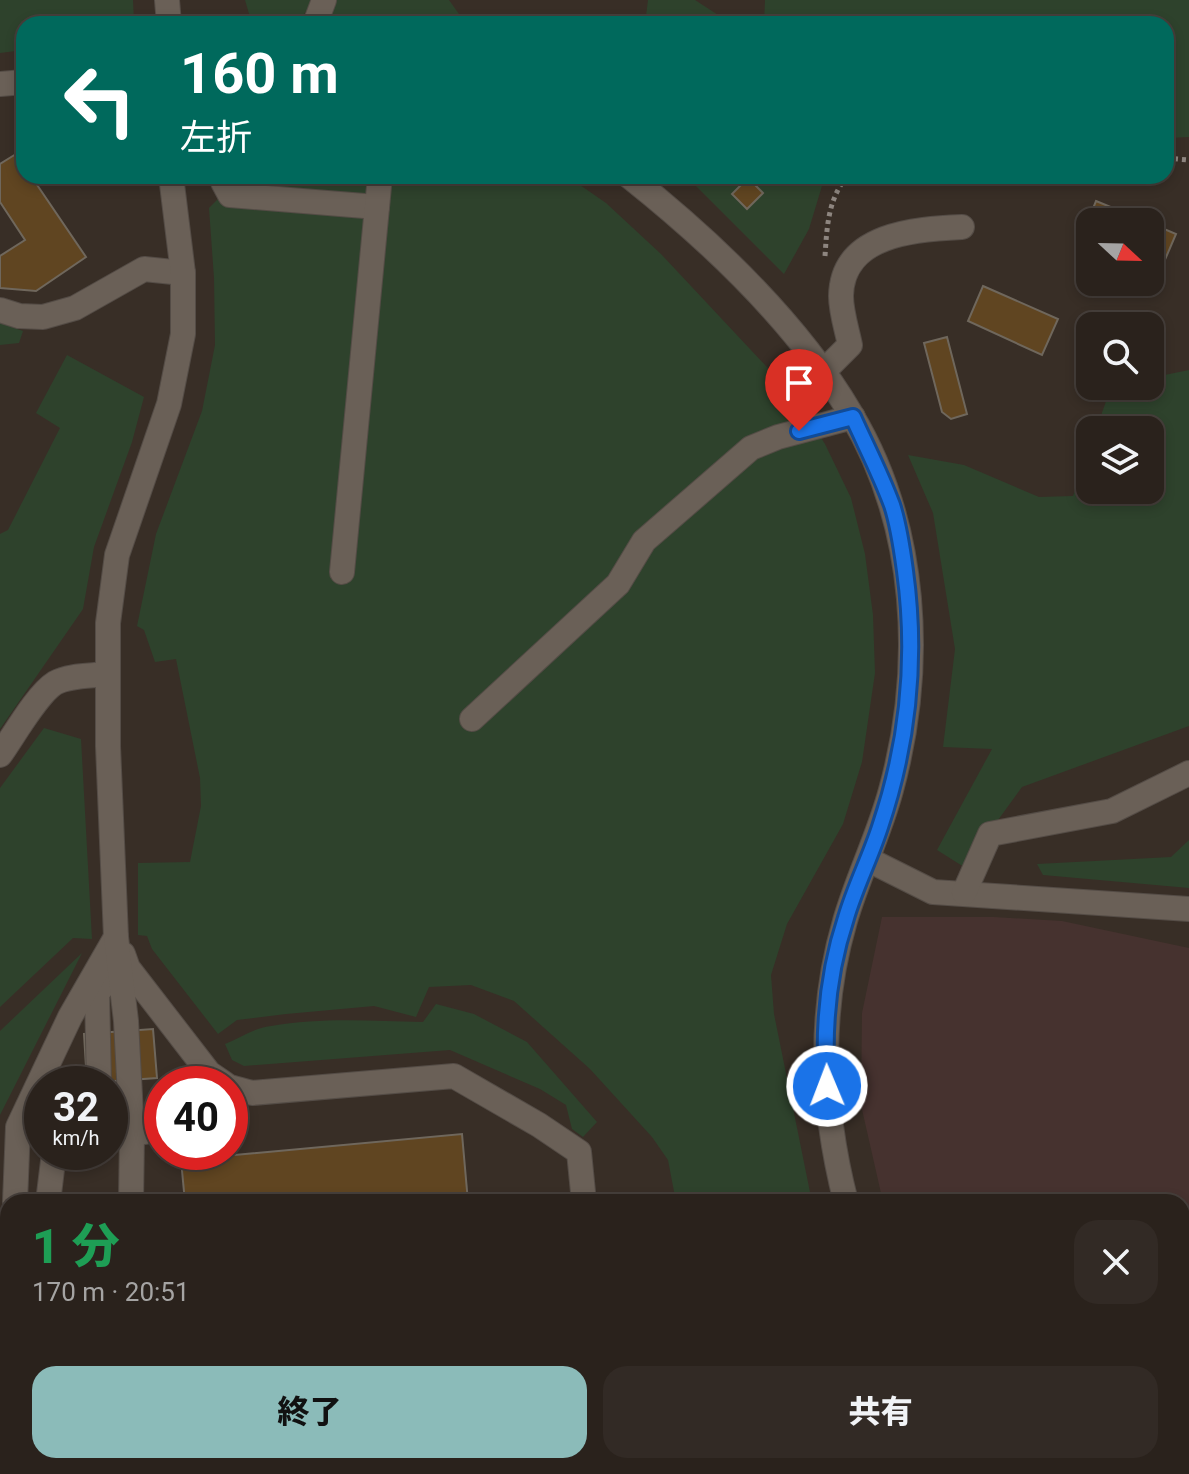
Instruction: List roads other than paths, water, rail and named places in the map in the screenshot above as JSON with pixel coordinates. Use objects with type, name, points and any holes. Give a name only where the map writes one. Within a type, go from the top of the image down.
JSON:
[{"type":"street","points":[[124,1066],[126,1021],[116,937],[106,674],[108,623],[117,555],[169,404],[183,334],[183,273],[172,184]]},
{"type":"street","points":[[224,184],[230,195],[377,207]]},
{"type":"street","points":[[342,572],[379,184]]},
{"type":"street","points":[[639,184],[679,218],[780,317],[823,372],[853,417],[892,507],[902,550],[912,633],[911,684],[903,736],[892,787],[869,860],[846,918],[834,963],[828,1008],[825,1061],[828,1110],[844,1194]]},
{"type":"street","points":[[823,372],[850,345],[841,296],[846,272],[858,254],[883,238],[916,229],[962,227]]},
{"type":"street","points":[[0,310],[19,316],[43,317],[75,308],[144,269],[183,273]]},
{"type":"street","points":[[472,719],[618,584],[644,541],[751,448],[778,437],[853,417]]},
{"type":"street","points":[[0,755],[34,706],[55,683],[106,674]]},
{"type":"street","points":[[964,893],[990,834],[1112,811],[1189,773]]},
{"type":"street","points":[[869,860],[933,892],[1189,909]]},
{"type":"street","points":[[116,937],[128,968],[204,1066]]},
{"type":"street","points":[[15,1194],[18,1127],[70,1017],[116,937]]},
{"type":"street","points":[[99,1066],[97,993],[119,967]]},
{"type":"street","points":[[248,1092],[454,1076],[579,1152],[583,1194]]},
{"type":"street","points":[[15,1159],[24,1157]]},
{"type":"street","points":[[49,1194],[52,1170]]},
{"type":"street","points":[[126,1170],[130,1194]]}]
